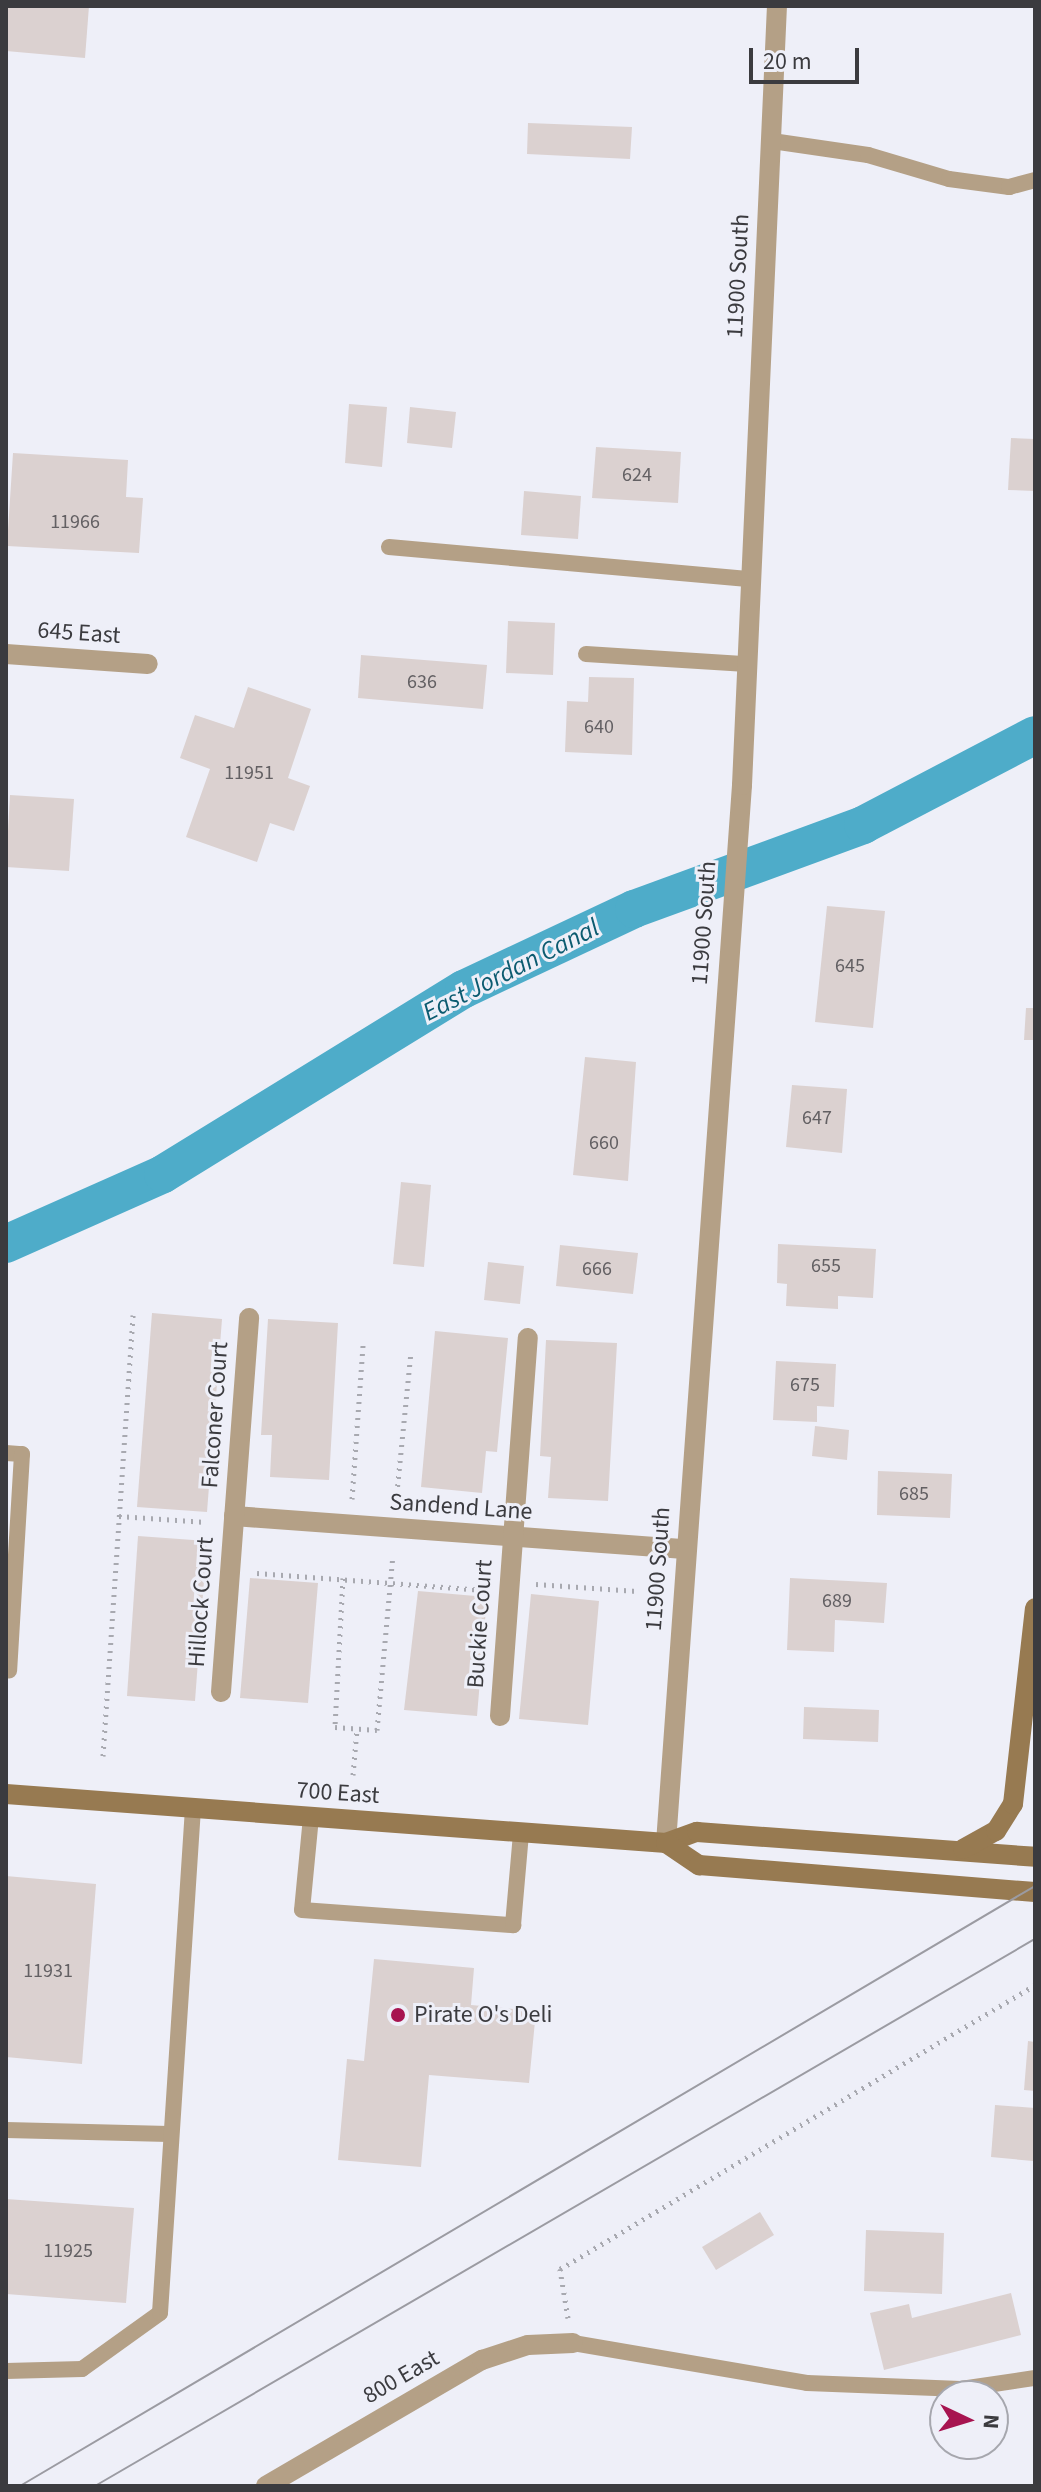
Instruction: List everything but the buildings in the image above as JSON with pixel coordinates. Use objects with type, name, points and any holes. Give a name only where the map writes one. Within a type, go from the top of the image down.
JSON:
[{"type":"main road","points":[[959,1850],[996,1831],[1013,1804],[1035,1608]]},
{"type":"main road","name":"700 East","points":[[6,1794],[666,1843],[697,1832],[1035,1857]]},
{"type":"main road","name":"700 East","points":[[666,1843],[699,1865],[1035,1892]]},
{"type":"street","name":"11900 South","points":[[666,1843],[737,833],[777,6]]},
{"type":"street","name":"645 East","points":[[6,654],[148,664]]},
{"type":"street","name":"Falconer Court","points":[[234,1516],[249,1318]]},
{"type":"street","name":"Buckie Court","points":[[500,1716],[528,1338]]},
{"type":"street","name":"Sandend Lane","points":[[234,1516],[685,1549]]},
{"type":"street","name":"Hillock Court","points":[[221,1692],[234,1516]]},
{"type":"street","name":"800 East","points":[[266,2486],[482,2360],[528,2345],[573,2343]]},
{"type":"lane","points":[[772,141],[868,155],[949,179],[1009,187],[1035,180]]},
{"type":"lane","points":[[389,547],[751,579]]},
{"type":"lane","points":[[586,654],[747,664]]},
{"type":"lane","points":[[6,1453],[22,1454],[9,1671]]},
{"type":"lane","points":[[6,2371],[82,2369],[160,2313],[169,2134],[193,1808]]},
{"type":"lane","points":[[311,1817],[302,1910],[513,1925],[521,1833]]},
{"type":"lane","points":[[6,2130],[169,2134]]},
{"type":"lane","points":[[573,2343],[807,2383],[961,2389],[1035,2378]]},
{"type":"path","points":[[103,1756],[133,1315]]},
{"type":"path","points":[[352,1500],[363,1345]]},
{"type":"path","points":[[396,1503],[411,1351]]},
{"type":"path","points":[[119,1516],[207,1522]]},
{"type":"path","points":[[343,1578],[335,1727],[377,1730],[393,1546]]},
{"type":"path","points":[[253,1573],[484,1590]]},
{"type":"path","points":[[535,1584],[637,1591]]},
{"type":"path","points":[[353,1775],[357,1729]]},
{"type":"path","points":[[573,2343],[560,2269],[1035,1985]]},
{"type":"waterway","name":"East Jordan Canal","points":[[6,1244],[163,1174],[464,989],[634,909],[863,825],[1035,735]]},
{"type":"tram line","points":[[20,2486],[1035,1886]]},
{"type":"tram line","points":[[95,2486],[1035,1939]]},
{"type":"place","name":"Pirate O's Deli","points":[[398,2015]]}]
